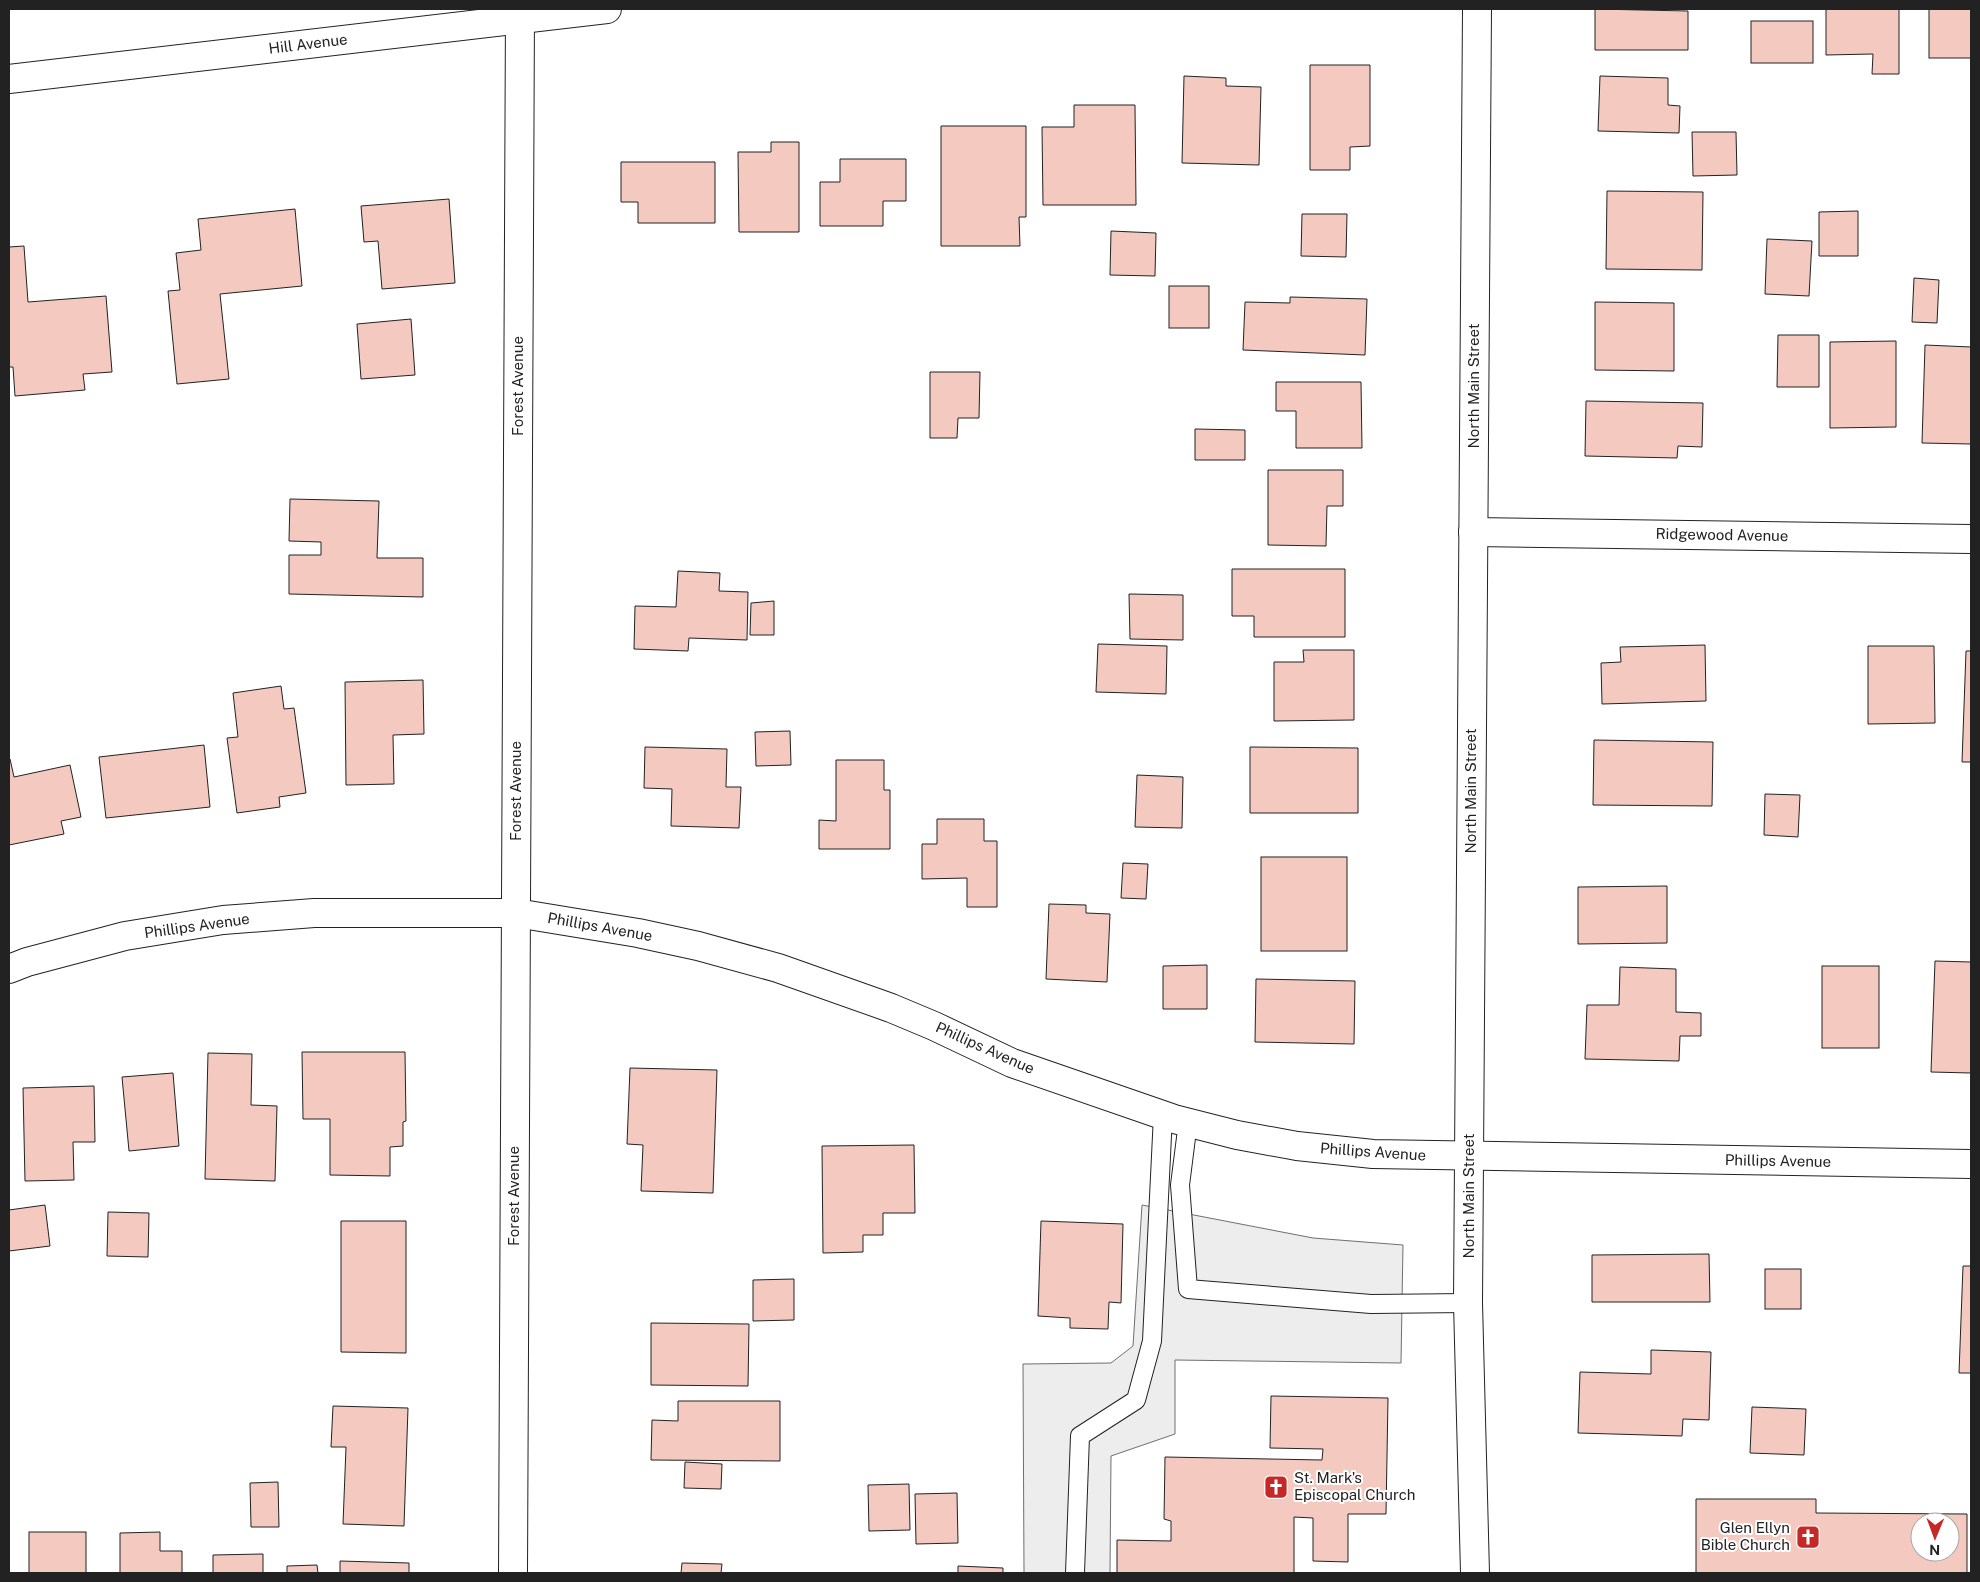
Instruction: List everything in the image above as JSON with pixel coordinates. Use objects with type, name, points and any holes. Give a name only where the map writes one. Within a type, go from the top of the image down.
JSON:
[{"type":"street","name":"Hill Avenue","points":[[9,79],[520,14],[607,9]]},
{"type":"street","name":"North Main Street","points":[[1475,1573],[1468,1303],[1477,9]]},
{"type":"street","name":"Forest Avenue","points":[[513,1573],[520,14]]},
{"type":"street","name":"Ridgewood Avenue","points":[[1473,532],[1971,539]]},
{"type":"street","name":"Phillips Avenue","points":[[9,969],[27,962],[125,936],[223,920],[314,913],[516,913],[638,933],[698,946],[778,968],[899,1011],[1012,1063],[1175,1118],[1237,1135],[1297,1146],[1373,1154],[1971,1164]]},
{"type":"lane","points":[[1175,1118],[1188,1289],[1371,1304],[1468,1303]]},
{"type":"lane","points":[[1075,1573],[1080,1436],[1136,1400],[1152,1341],[1175,1118]]},
{"type":"shaded area","points":[[1142,1205],[1313,1238],[1403,1245],[1401,1363],[1175,1360],[1175,1434],[1111,1456],[1110,1573],[1024,1573],[1023,1364],[1111,1363],[1133,1346]]},
{"type":"building","points":[[1595,9],[1688,11],[1688,50],[1595,50]]},
{"type":"building","points":[[1826,9],[1899,9],[1899,74],[1872,74],[1873,54],[1826,55]]},
{"type":"building","points":[[1929,9],[1971,9],[1971,58],[1929,58]]},
{"type":"building","points":[[1751,21],[1813,21],[1813,63],[1751,63]]},
{"type":"building","points":[[1310,65],[1370,65],[1370,146],[1350,147],[1350,170],[1310,170]]},
{"type":"building","points":[[1184,76],[1226,78],[1226,86],[1261,87],[1259,165],[1182,163]]},
{"type":"building","points":[[1600,76],[1668,78],[1668,105],[1680,106],[1679,133],[1598,131]]},
{"type":"building","points":[[1074,105],[1135,105],[1136,205],[1043,205],[1042,127],[1074,127]]},
{"type":"building","points":[[941,126],[1026,126],[1026,217],[1019,217],[1020,246],[941,246]]},
{"type":"building","points":[[1692,132],[1736,132],[1737,175],[1693,176]]},
{"type":"building","points":[[771,142],[799,142],[799,232],[739,232],[738,152],[771,152]]},
{"type":"building","points":[[840,159],[906,159],[906,201],[883,201],[883,226],[820,226],[820,182],[840,182]]},
{"type":"building","points":[[621,162],[715,162],[715,223],[638,223],[638,202],[621,202]]},
{"type":"building","points":[[1607,191],[1703,192],[1702,270],[1606,269]]},
{"type":"building","points":[[449,199],[455,283],[382,289],[378,241],[364,242],[361,206]]},
{"type":"building","points":[[295,209],[302,286],[220,294],[229,379],[177,384],[168,291],[180,290],[176,253],[201,250],[198,219]]},
{"type":"building","points":[[1858,211],[1858,256],[1819,256],[1819,212]]},
{"type":"building","points":[[1302,214],[1347,214],[1346,257],[1301,256]]},
{"type":"building","points":[[1111,231],[1156,233],[1155,276],[1110,275]]},
{"type":"building","points":[[1767,239],[1812,241],[1809,296],[1765,294]]},
{"type":"building","points":[[24,246],[28,302],[106,296],[112,372],[83,374],[85,390],[15,396],[13,367],[9,367],[9,247]]},
{"type":"building","points":[[1914,278],[1939,280],[1937,323],[1912,322]]},
{"type":"building","points":[[1169,286],[1209,286],[1209,328],[1169,328]]},
{"type":"building","points":[[1290,297],[1367,299],[1365,355],[1243,350],[1245,302],[1290,303]]},
{"type":"building","points":[[1595,302],[1674,303],[1674,371],[1595,370]]},
{"type":"building","points":[[411,319],[415,375],[361,379],[357,324]]},
{"type":"building","points":[[1778,335],[1819,335],[1819,387],[1777,387]]},
{"type":"building","points":[[1896,341],[1896,427],[1830,428],[1830,342]]},
{"type":"building","points":[[1925,345],[1971,347],[1971,444],[1922,443]]},
{"type":"building","points":[[930,372],[980,372],[979,418],[958,418],[957,438],[930,438]]},
{"type":"building","points":[[1276,382],[1361,382],[1362,448],[1296,448],[1296,411],[1276,411]]},
{"type":"building","points":[[1586,401],[1703,403],[1702,447],[1678,446],[1677,458],[1585,456]]},
{"type":"building","points":[[1195,429],[1245,430],[1245,460],[1195,460]]},
{"type":"building","points":[[1268,470],[1343,470],[1343,506],[1327,506],[1326,546],[1268,545]]},
{"type":"building","points":[[290,499],[379,501],[377,558],[423,558],[423,597],[289,594],[289,555],[321,555],[321,542],[289,541]]},
{"type":"building","points":[[1232,569],[1345,569],[1345,637],[1254,637],[1254,616],[1232,616]]},
{"type":"building","points":[[678,571],[720,573],[719,591],[748,592],[747,640],[689,638],[688,651],[634,649],[635,606],[676,607]]},
{"type":"building","points":[[1129,594],[1183,595],[1183,640],[1130,639]]},
{"type":"building","points":[[774,601],[774,635],[750,635],[751,603]]},
{"type":"building","points":[[1098,644],[1167,646],[1166,694],[1096,692]]},
{"type":"building","points":[[1705,645],[1706,701],[1602,704],[1601,663],[1621,662],[1620,647]]},
{"type":"building","points":[[1868,646],[1934,646],[1935,723],[1868,724]]},
{"type":"building","points":[[1303,650],[1354,650],[1354,720],[1274,721],[1274,662],[1304,662]]},
{"type":"building","points":[[1966,651],[1971,651],[1971,762],[1962,762]]},
{"type":"building","points":[[423,680],[424,734],[393,735],[394,784],[346,785],[345,682]]},
{"type":"building","points":[[281,686],[284,709],[294,708],[306,793],[279,797],[280,807],[237,813],[227,738],[238,737],[233,693]]},
{"type":"building","points":[[790,731],[791,765],[756,766],[755,732]]},
{"type":"building","points":[[1594,740],[1713,742],[1712,806],[1593,805]]},
{"type":"building","points":[[204,745],[210,807],[106,818],[99,757]]},
{"type":"building","points":[[645,747],[727,749],[726,787],[741,787],[739,828],[671,826],[672,789],[644,788]]},
{"type":"building","points":[[1250,747],[1358,748],[1358,813],[1250,813]]},
{"type":"building","points":[[9,759],[14,777],[70,765],[81,817],[61,821],[64,834],[9,845]]},
{"type":"building","points":[[836,760],[884,760],[884,790],[890,790],[890,849],[819,849],[819,820],[836,821]]},
{"type":"building","points":[[1137,775],[1183,777],[1182,828],[1135,827]]},
{"type":"building","points":[[1765,794],[1800,795],[1798,837],[1764,835]]},
{"type":"building","points":[[937,819],[984,819],[984,841],[997,841],[997,907],[967,907],[967,878],[922,879],[922,844],[937,844]]},
{"type":"building","points":[[1261,857],[1347,857],[1347,951],[1261,951]]},
{"type":"building","points":[[1123,863],[1148,864],[1146,899],[1121,898]]},
{"type":"building","points":[[1667,886],[1667,943],[1578,944],[1578,887]]},
{"type":"building","points":[[1049,904],[1086,905],[1086,913],[1110,914],[1107,982],[1046,979]]},
{"type":"building","points":[[1935,961],[1971,962],[1971,1073],[1931,1072]]},
{"type":"building","points":[[1207,965],[1207,1009],[1163,1009],[1163,966]]},
{"type":"building","points":[[1822,966],[1879,966],[1879,1048],[1822,1048]]},
{"type":"building","points":[[1620,967],[1676,969],[1676,1012],[1701,1013],[1701,1036],[1680,1036],[1679,1061],[1585,1059],[1587,1005],[1619,1005]]},
{"type":"building","points":[[1256,979],[1355,981],[1354,1044],[1255,1042]]},
{"type":"building","points":[[302,1052],[405,1052],[406,1121],[403,1122],[403,1146],[390,1147],[390,1176],[330,1175],[330,1119],[303,1119]]},
{"type":"building","points":[[208,1053],[252,1054],[251,1105],[277,1106],[275,1181],[205,1179]]},
{"type":"building","points":[[630,1068],[717,1070],[713,1193],[641,1191],[643,1145],[627,1144]]},
{"type":"building","points":[[173,1073],[179,1146],[129,1151],[122,1077]]},
{"type":"building","points":[[94,1086],[95,1142],[73,1142],[74,1180],[25,1181],[23,1088]]},
{"type":"building","points":[[914,1145],[915,1213],[883,1213],[883,1235],[863,1235],[863,1252],[823,1253],[822,1146]]},
{"type":"building","points":[[45,1205],[50,1246],[9,1251],[9,1210]]},
{"type":"building","points":[[108,1212],[149,1213],[148,1257],[107,1256]]},
{"type":"building","points":[[341,1221],[406,1221],[406,1353],[341,1352]]},
{"type":"building","points":[[1041,1221],[1123,1224],[1121,1303],[1109,1302],[1108,1329],[1070,1328],[1070,1318],[1038,1316]]},
{"type":"building","points":[[1709,1254],[1710,1302],[1592,1302],[1592,1255]]},
{"type":"building","points":[[1963,1266],[1971,1266],[1971,1373],[1959,1373]]},
{"type":"building","points":[[1765,1269],[1801,1269],[1801,1309],[1765,1309]]},
{"type":"building","points":[[794,1279],[794,1320],[753,1321],[753,1280]]},
{"type":"building","points":[[651,1323],[749,1324],[748,1386],[651,1385]]},
{"type":"building","points":[[1651,1350],[1711,1352],[1709,1420],[1683,1419],[1682,1436],[1578,1433],[1580,1372],[1651,1374]]},
{"type":"building","name":"St. Mark's Episcopal Church","points":[[1271,1396],[1388,1398],[1386,1514],[1348,1514],[1348,1562],[1313,1561],[1313,1518],[1294,1517],[1294,1573],[1117,1573],[1117,1540],[1171,1541],[1171,1521],[1164,1519],[1165,1457],[1322,1460],[1323,1449],[1270,1448]]},
{"type":"building","points":[[678,1401],[780,1401],[780,1461],[651,1460],[652,1420],[678,1421]]},
{"type":"building","points":[[333,1406],[408,1408],[404,1526],[343,1524],[346,1447],[331,1447]]},
{"type":"building","points":[[1752,1407],[1806,1409],[1804,1455],[1750,1453]]},
{"type":"building","points":[[685,1462],[722,1464],[721,1489],[684,1488]]},
{"type":"building","points":[[278,1482],[279,1527],[251,1527],[250,1483]]},
{"type":"building","points":[[909,1484],[910,1530],[869,1531],[868,1485]]},
{"type":"building","points":[[957,1493],[958,1543],[916,1544],[915,1494]]},
{"type":"building","name":"Glen Ellyn Bible Church","points":[[1696,1499],[1816,1499],[1816,1513],[1910,1514],[1910,1562],[1960,1562],[1960,1514],[1967,1514],[1967,1573],[1696,1573]]},
{"type":"building","points":[[29,1532],[86,1532],[86,1573],[29,1573]]},
{"type":"building","points":[[160,1532],[160,1551],[182,1551],[182,1573],[120,1573],[120,1533]]},
{"type":"building","points":[[263,1554],[263,1573],[213,1573],[213,1555]]},
{"type":"building","points":[[340,1561],[409,1563],[409,1573],[340,1573]]},
{"type":"building","points":[[682,1563],[722,1564],[721,1573],[681,1573]]},
{"type":"building","points":[[317,1565],[318,1573],[287,1573],[287,1566]]},
{"type":"building","points":[[958,1566],[1003,1568],[1003,1573],[958,1573]]},
{"type":"place","name":"St. Mark's Episcopal Church","points":[[1276,1487]]},
{"type":"place","name":"Glen Ellyn Bible Church","points":[[1808,1537]]}]
